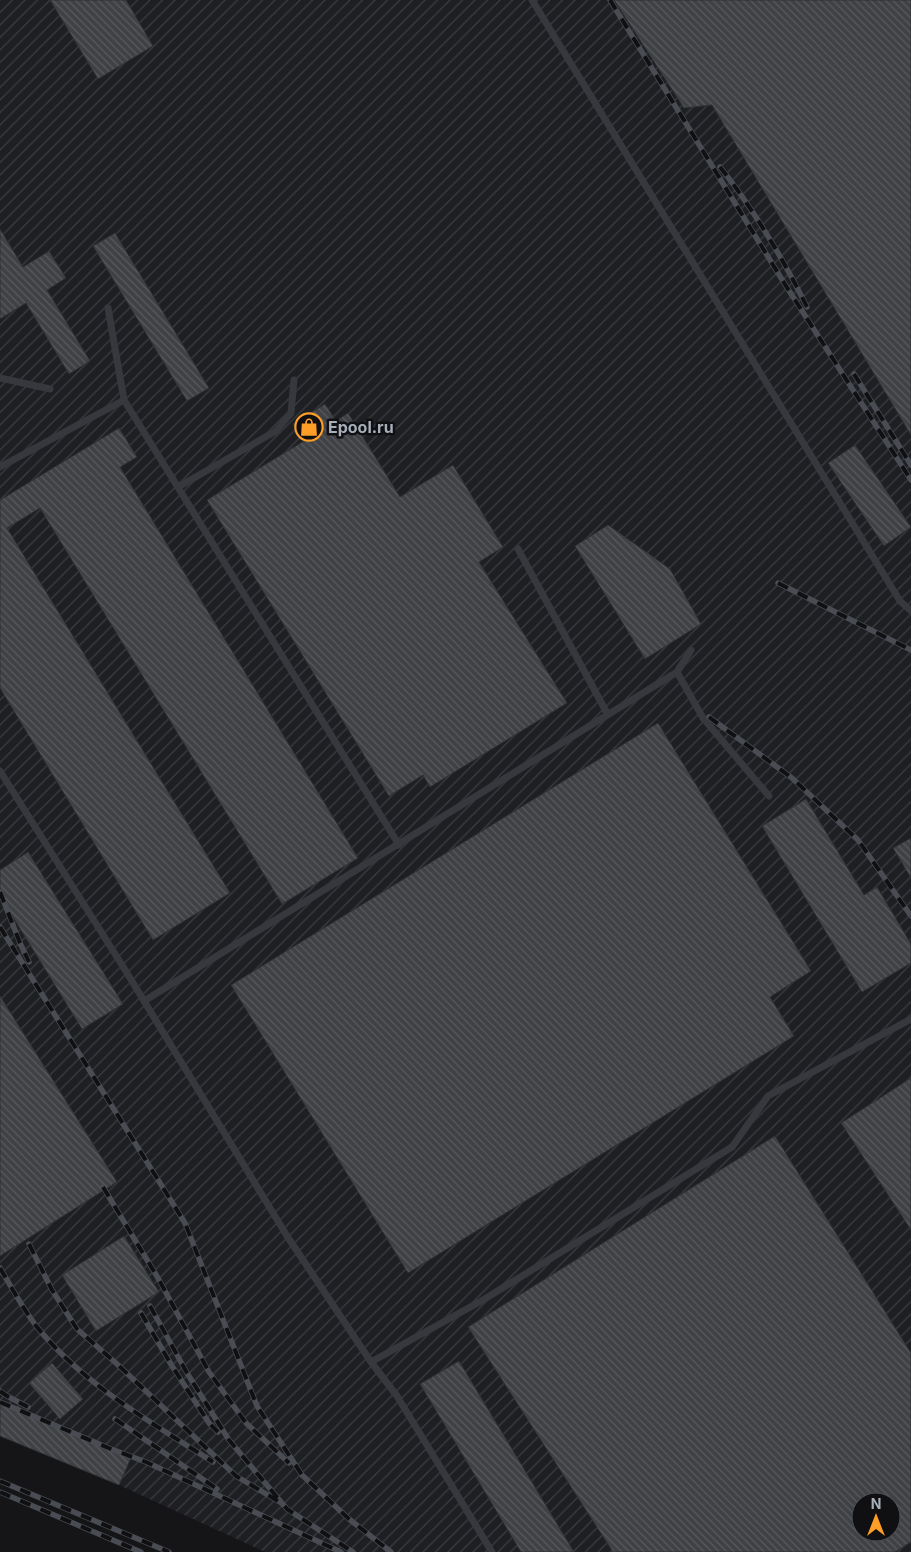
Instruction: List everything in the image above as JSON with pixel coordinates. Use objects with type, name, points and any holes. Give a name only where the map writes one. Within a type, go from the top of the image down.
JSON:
[{"type":"lane","points":[[532,0],[900,600],[911,611]]},
{"type":"lane","points":[[108,308],[124,400],[399,844]]},
{"type":"lane","points":[[0,378],[50,388]]},
{"type":"lane","points":[[178,487],[276,432],[291,413],[294,380]]},
{"type":"lane","points":[[0,467],[124,400]]},
{"type":"lane","points":[[518,549],[608,715]]},
{"type":"lane","points":[[144,1001],[677,672],[691,650]]},
{"type":"lane","points":[[677,672],[704,718],[769,796]]},
{"type":"lane","points":[[0,771],[144,1001],[287,1236],[371,1362],[397,1396],[492,1552]]},
{"type":"lane","points":[[371,1362],[483,1300],[732,1147],[768,1096],[911,1019]]},
{"type":"shaded area","points":[[0,0],[911,0],[911,1552],[265,1552],[119,1485],[0,1436]]},
{"type":"building","points":[[50,0],[126,0],[153,46],[98,79]]},
{"type":"building","points":[[614,0],[911,0],[911,435],[712,105],[684,108]]},
{"type":"building","points":[[0,229],[23,267],[49,251],[66,278],[47,290],[90,361],[69,374],[26,303],[0,319]]},
{"type":"building","points":[[115,233],[209,388],[187,401],[93,246]]},
{"type":"building","points":[[325,404],[336,421],[348,413],[400,497],[453,465],[503,547],[479,562],[567,703],[430,787],[423,775],[389,796],[207,500],[304,441],[293,424]]},
{"type":"building","points":[[119,428],[137,457],[120,467],[358,858],[282,904],[40,508],[7,528],[230,893],[153,940],[0,688],[0,500]]},
{"type":"building","points":[[855,445],[911,527],[884,546],[828,463]]},
{"type":"building","points":[[608,525],[670,569],[701,624],[645,659],[575,546]]},
{"type":"building","points":[[658,723],[811,971],[770,997],[794,1036],[408,1273],[231,985]]},
{"type":"building","points":[[806,799],[864,895],[877,887],[911,944],[911,963],[862,992],[762,826]]},
{"type":"building","points":[[911,838],[911,878],[893,848]]},
{"type":"building","points":[[28,852],[123,1004],[82,1029],[0,896],[0,870]]},
{"type":"building","points":[[0,996],[117,1182],[0,1256]]},
{"type":"building","points":[[911,1078],[911,1230],[841,1123]]},
{"type":"building","points":[[775,1136],[911,1353],[911,1542],[895,1552],[613,1552],[468,1327]]},
{"type":"building","points":[[124,1236],[159,1292],[96,1331],[62,1275]]},
{"type":"building","points":[[459,1361],[574,1552],[521,1552],[420,1384]]},
{"type":"building","points":[[52,1363],[83,1399],[60,1419],[29,1383]]},
{"type":"building","points":[[0,1404],[131,1458],[119,1485],[0,1436]]},
{"type":"railway","points":[[610,0],[786,286],[911,480]]},
{"type":"railway","points":[[720,167],[767,234],[807,307]]},
{"type":"railway","points":[[854,374],[911,465]]},
{"type":"railway","points":[[778,583],[911,650]]},
{"type":"railway","points":[[709,717],[792,778],[858,840],[911,916]]},
{"type":"railway","points":[[0,892],[29,962]]},
{"type":"railway","points":[[0,927],[185,1223],[257,1406],[302,1475],[349,1519],[391,1552]]},
{"type":"railway","points":[[103,1187],[158,1278],[209,1372],[246,1423],[289,1463]]},
{"type":"railway","points":[[29,1244],[52,1290],[77,1329],[236,1476],[283,1504]]},
{"type":"railway","points":[[0,1268],[22,1306],[37,1327],[76,1367],[97,1385],[142,1417],[213,1462]]},
{"type":"railway","points":[[150,1306],[187,1373],[229,1440],[287,1509],[353,1552]]},
{"type":"railway","points":[[141,1313],[172,1366],[209,1423],[218,1432]]},
{"type":"railway","points":[[0,1391],[28,1407]]},
{"type":"railway","points":[[0,1402],[146,1462],[341,1552]]},
{"type":"railway","points":[[115,1419],[217,1489]]},
{"type":"railway","points":[[0,1481],[169,1552]]},
{"type":"railway","points":[[0,1492],[141,1552]]},
{"type":"place","name":"Epool.ru","points":[[309,427]]}]
